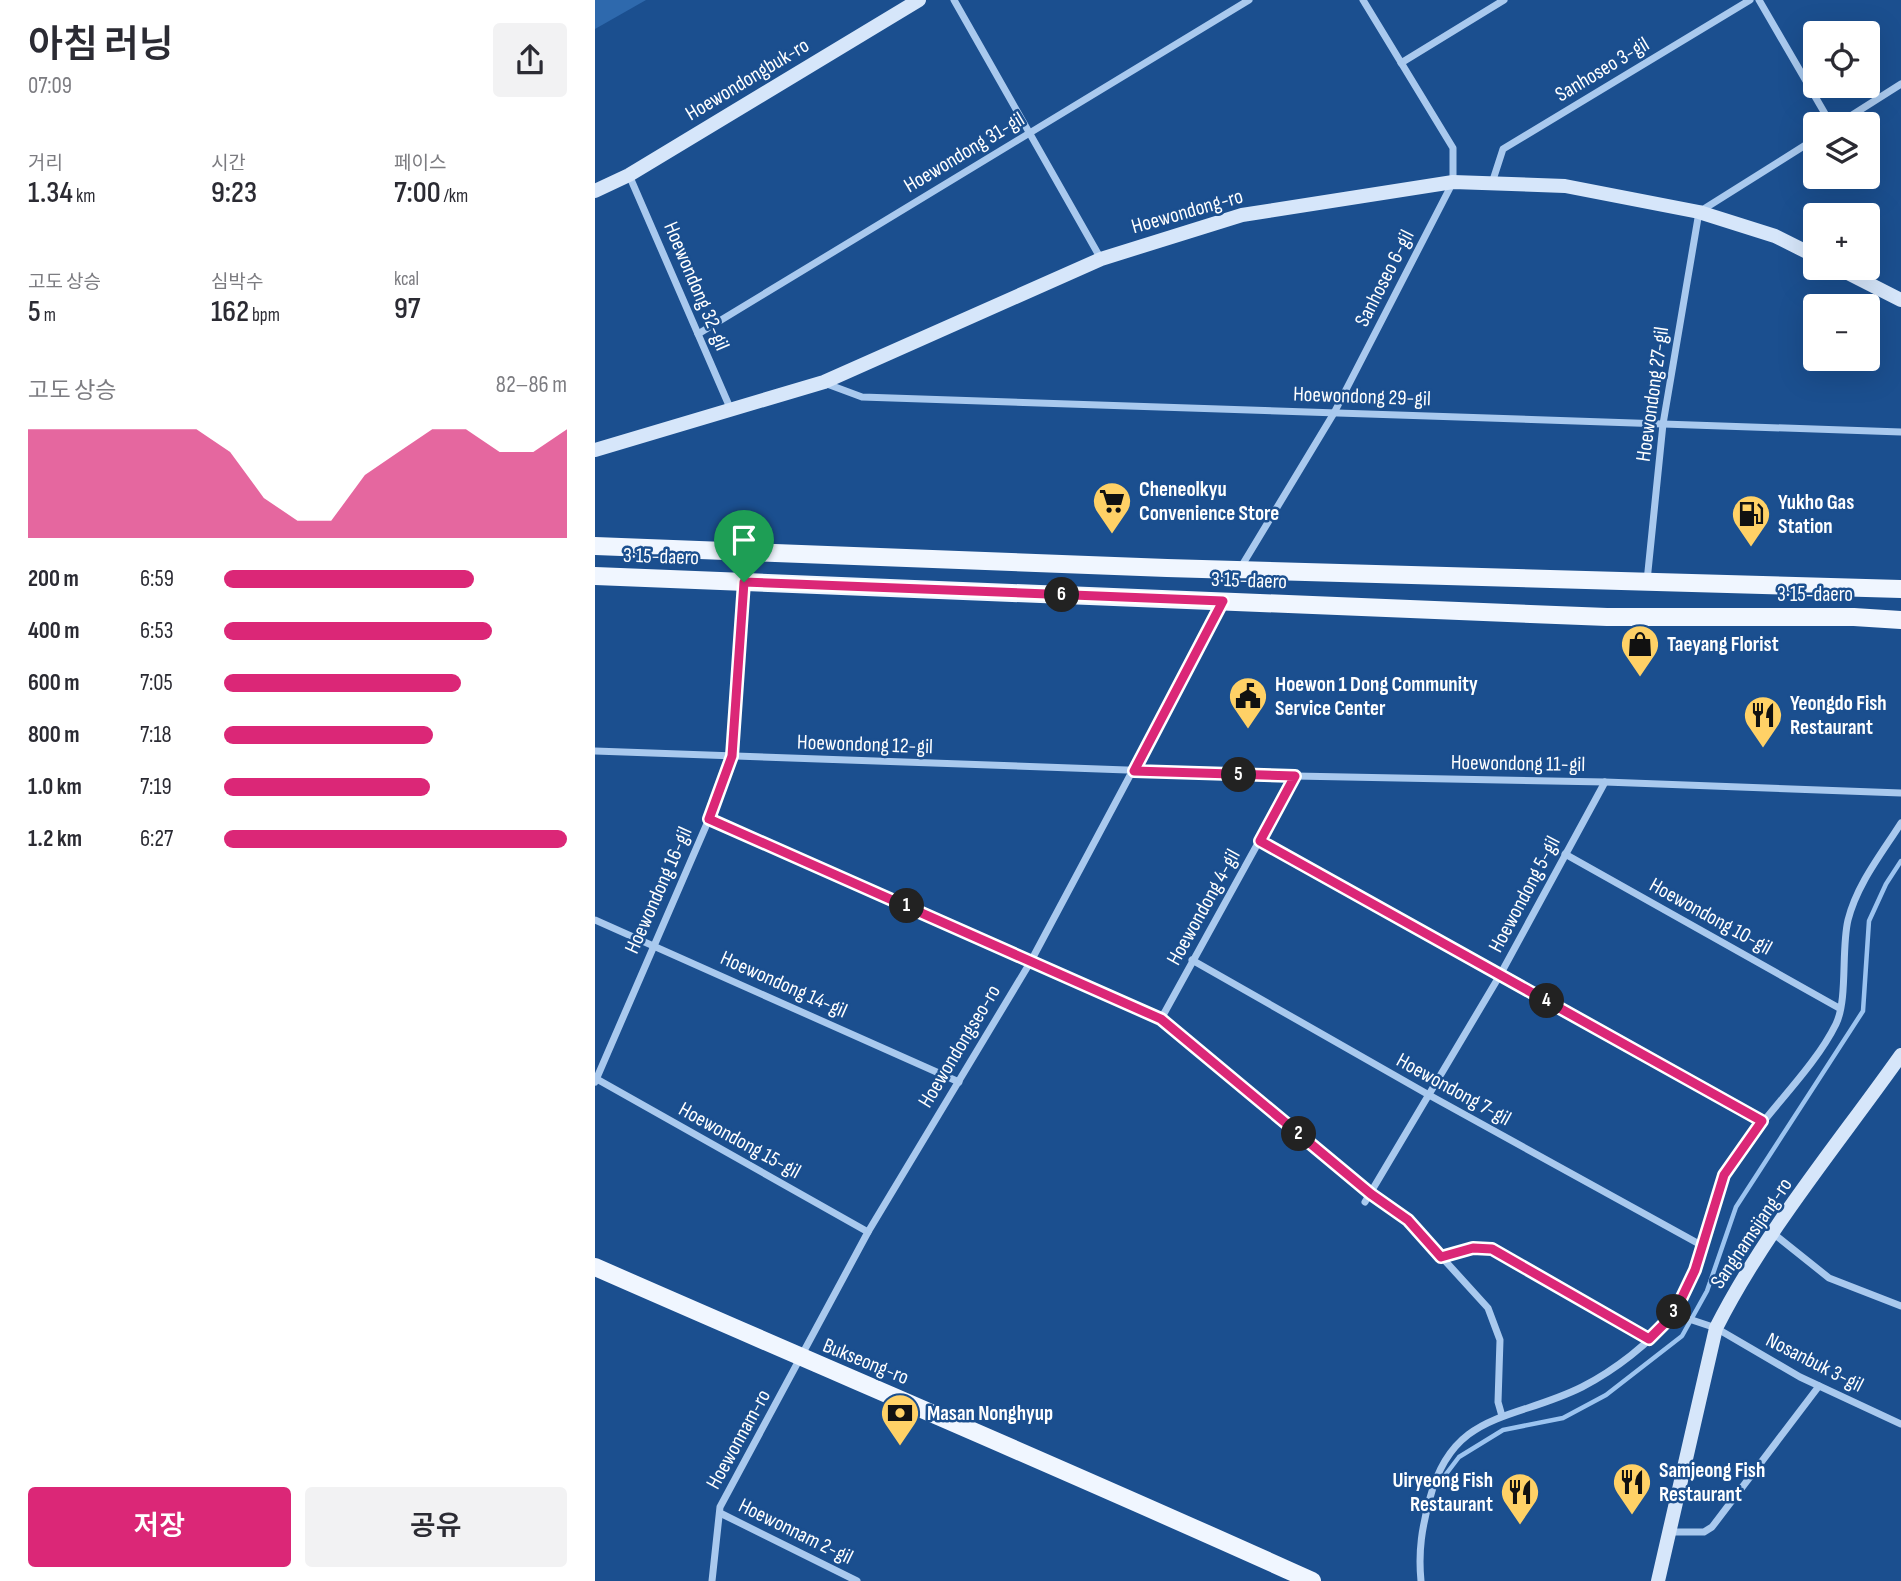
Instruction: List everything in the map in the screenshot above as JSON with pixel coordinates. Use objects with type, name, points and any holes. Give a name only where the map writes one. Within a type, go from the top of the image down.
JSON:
[{"type":"main road","name":"Hoewondongbuk-ro","points":[[595,191],[629,175],[919,0]]},
{"type":"main road","name":"Hoewondong-ro","points":[[595,450],[824,382],[1101,259],[1242,215],[1453,182],[1565,186],[1699,212],[1775,236],[1803,250]]},
{"type":"main road","points":[[1861,280],[1901,300]]},
{"type":"main road","name":"3·15-daero","points":[[595,546],[1901,589]]},
{"type":"main road","name":"3·15-daero","points":[[595,576],[1607,617],[1854,617],[1901,620]]},
{"type":"main road","name":"Sangnamsijang-ro","points":[[1658,1581],[1716,1328],[1732,1296],[1774,1234],[1901,1055]]},
{"type":"main road","name":"Bukseong-ro","points":[[595,1267],[801,1359],[1021,1450],[1312,1581]]},
{"type":"street","points":[[954,0],[1101,259]]},
{"type":"street","name":"Hoewondong 31-gil","points":[[698,334],[1249,0]]},
{"type":"street","name":"Sanhoseo 6-gil","points":[[1240,568],[1334,413],[1453,182],[1453,148],[1363,0]]},
{"type":"street","points":[[1401,63],[1504,0]]},
{"type":"street","name":"Sanhoseo 3-gil","points":[[1492,183],[1503,149],[1750,0]]},
{"type":"street","points":[[1759,0],[1824,112]]},
{"type":"street","points":[[1857,112],[1901,85]]},
{"type":"street","points":[[1699,212],[1803,147]]},
{"type":"street","name":"Hoewondong 32-gil","points":[[629,175],[731,411]]},
{"type":"street","name":"Hoewondong 27-gil","points":[[1647,582],[1663,424],[1699,212]]},
{"type":"street","name":"Hoewondong 29-gil","points":[[824,382],[862,397],[1901,432]]},
{"type":"street","name":"Hoewondong 16-gil","points":[[595,1080],[709,819],[732,756],[744,582]]},
{"type":"street","name":"Hoewondongseo-ro","points":[[801,1359],[868,1232],[1031,961],[1223,601]]},
{"type":"street","name":"Hoewondong 12-gil","points":[[595,751],[1134,771]]},
{"type":"street","name":"Hoewondong 11-gil","points":[[1134,771],[1605,782],[1901,793]]},
{"type":"street","name":"Hoewondong 4-gil","points":[[1161,1019],[1295,776]]},
{"type":"street","name":"Hoewondong 5-gil","points":[[1366,1202],[1500,975],[1605,782]]},
{"type":"street","points":[[709,819],[1161,1019],[1371,1194],[1408,1220],[1488,1308],[1500,1340],[1498,1402],[1502,1416]]},
{"type":"street","points":[[1420,1581],[1421,1532],[1437,1470],[1454,1444],[1475,1429],[1502,1416],[1581,1387],[1612,1369],[1677,1315],[1695,1270],[1724,1175],[1762,1121],[1820,1050],[1837,1022],[1851,911],[1857,893],[1901,823]]},
{"type":"street","points":[[1260,841],[1762,1121]]},
{"type":"street","name":"Hoewondong 10-gil","points":[[1565,854],[1839,1008]]},
{"type":"street","name":"Hoewondong 14-gil","points":[[595,920],[959,1082]]},
{"type":"street","name":"Hoewondong 7-gil","points":[[1192,960],[1429,1096],[1701,1245]]},
{"type":"street","name":"Hoewondong 15-gil","points":[[595,1080],[868,1232]]},
{"type":"street","points":[[1774,1234],[1829,1278],[1901,1306]]},
{"type":"street","points":[[1441,1257],[1473,1248],[1492,1249],[1649,1339]]},
{"type":"street","name":"Nosanbuk 3-gil","points":[[1677,1315],[1716,1328],[1819,1386],[1901,1424]]},
{"type":"street","name":"Hoewonnam-ro","points":[[712,1581],[720,1513],[801,1359]]},
{"type":"street","points":[[1669,1532],[1704,1532],[1712,1527],[1819,1386]]},
{"type":"street","name":"Hoewonnam 2-gil","points":[[720,1513],[857,1581]]},
{"type":"shaded area","points":[[595,0],[646,0],[595,29]]},
{"type":"waterway","points":[[1440,1482],[1459,1457],[1503,1430],[1563,1418],[1606,1395],[1682,1336],[1707,1291],[1736,1207],[1863,1011],[1869,921],[1886,884],[1901,861]]},
{"type":"place","name":"Cheneolkyu Convenience Store","points":[[1112,535]]},
{"type":"place","name":"Yukho Gas Station","points":[[1751,548]]},
{"type":"place","name":"Taeyang Florist","points":[[1640,678]]},
{"type":"place","name":"Hoewon 1 Dong Community Service Center","points":[[1248,730]]},
{"type":"place","name":"Yeongdo Fish Restaurant","points":[[1763,749]]},
{"type":"place","name":"Masan Nonghyup","points":[[900,1447]]},
{"type":"place","name":"Samjeong Fish Restaurant","points":[[1632,1516]]},
{"type":"place","name":"Uiryeong Fish Restaurant","points":[[1520,1526]]},
{"type":"route","points":[[744,582],[1223,601],[1134,771],[1295,776],[1260,841],[1762,1121],[1724,1175],[1695,1270],[1674,1314],[1649,1339],[1492,1249],[1473,1248],[1441,1257],[1408,1220],[1371,1194],[1161,1019],[709,819],[732,756],[744,582]]}]
